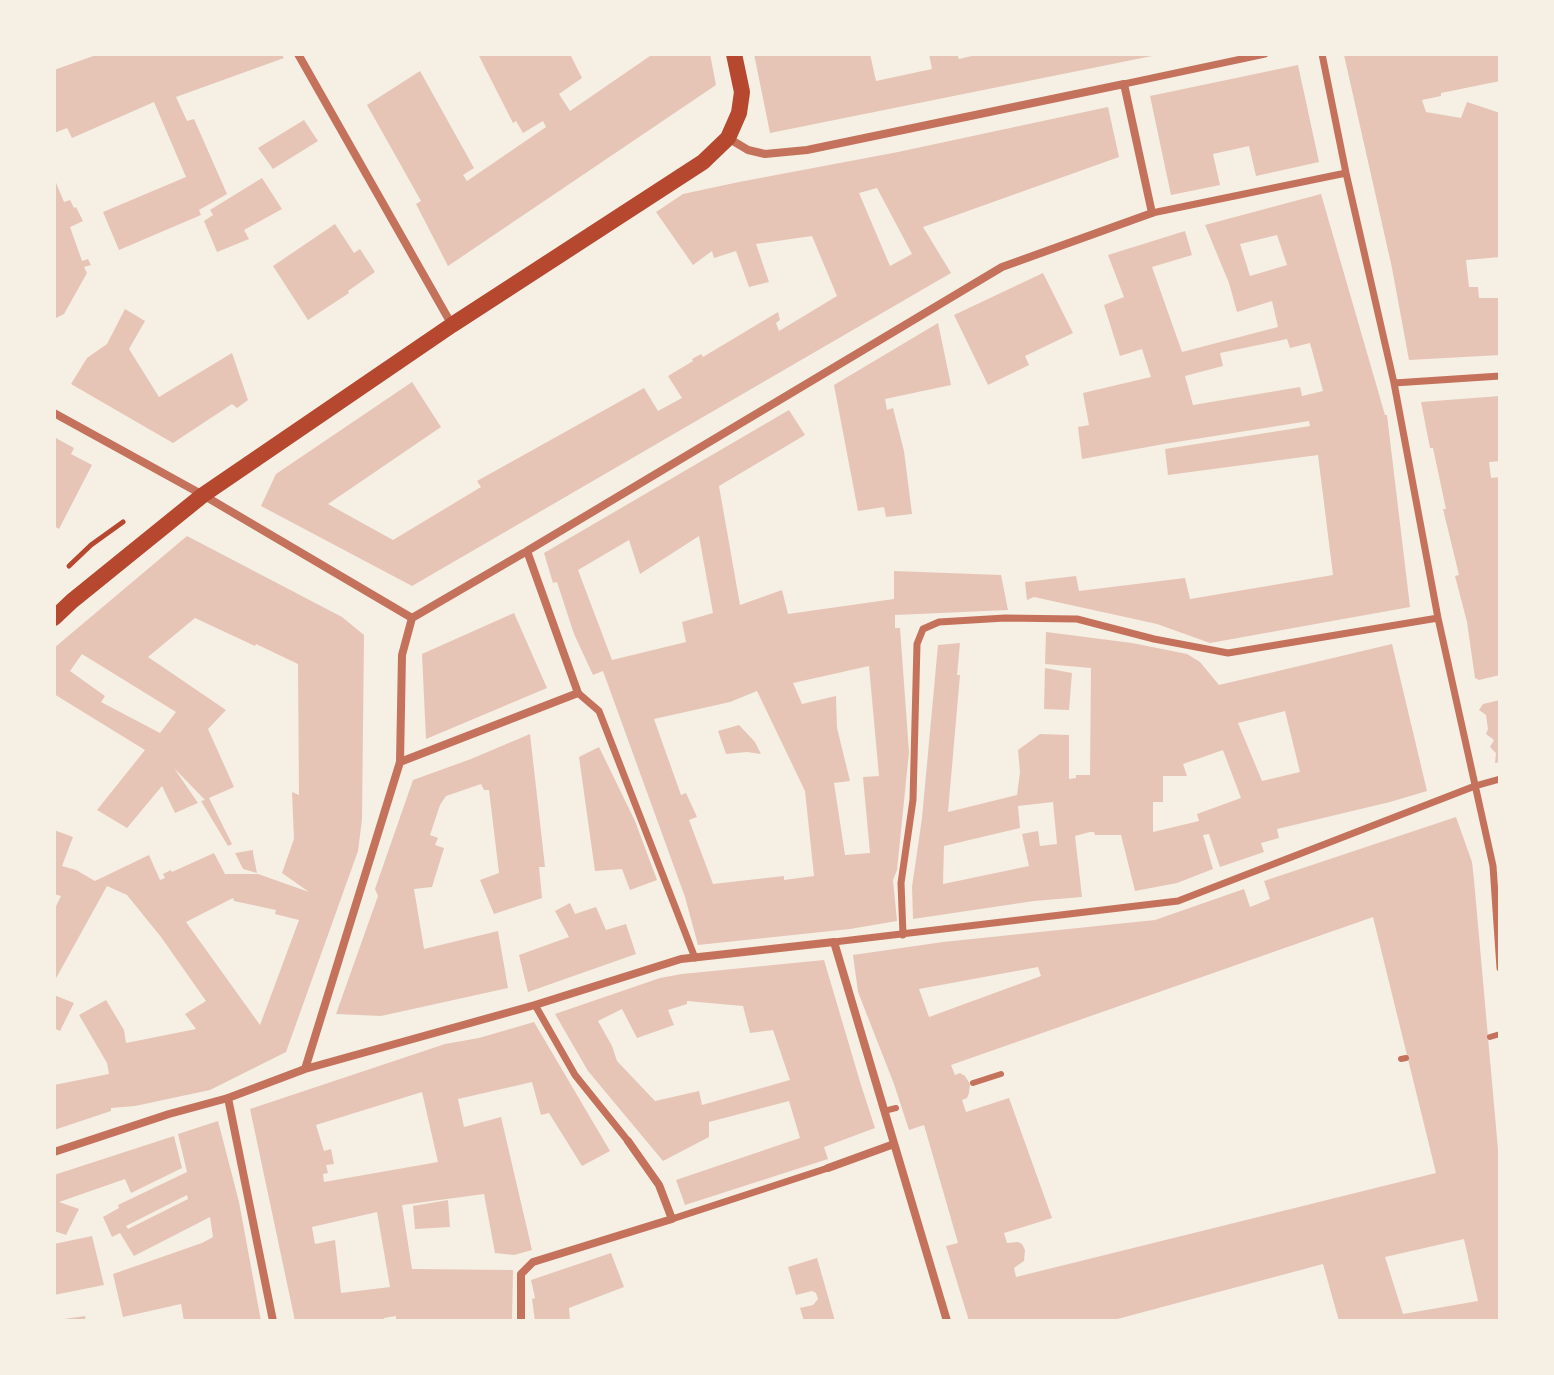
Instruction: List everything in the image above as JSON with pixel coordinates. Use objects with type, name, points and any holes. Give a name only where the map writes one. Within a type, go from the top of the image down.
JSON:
[{"type":"main road","points":[[54,618],[203,495],[452,325],[703,162],[728,138],[739,113],[742,92],[734,54]]},
{"type":"street","points":[[298,54],[452,325]]},
{"type":"street","points":[[1221,54],[1222,63]]},
{"type":"street","points":[[728,138],[748,150],[765,154],[807,150],[1265,54]]},
{"type":"street","points":[[1322,54],[1394,383],[1438,618],[1493,866],[1500,968]]},
{"type":"street","points":[[1124,84],[1152,213]]},
{"type":"street","points":[[305,1069],[400,762],[402,655],[412,618],[1002,267],[1152,213],[1346,173]]},
{"type":"street","points":[[1394,383],[1500,376]]},
{"type":"street","points":[[54,412],[412,618]]},
{"type":"street","points":[[527,551],[578,693],[599,711],[695,958]]},
{"type":"street","points":[[903,935],[901,883],[913,800],[917,644],[923,629],[939,622],[1005,618],[1077,619],[1154,639],[1228,653],[1438,618]]},
{"type":"street","points":[[400,762],[578,693]]},
{"type":"street","points":[[54,1152],[228,1098],[305,1069],[535,1005],[681,959],[1178,901],[1500,779]]},
{"type":"street","points":[[834,942],[947,1321]]},
{"type":"street","points":[[535,1005],[575,1075],[659,1185],[672,1219]]},
{"type":"street","points":[[228,1098],[273,1321]]},
{"type":"street","points":[[521,1321],[521,1274],[533,1262],[894,1144]]},
{"type":"lane","points":[[1490,1037],[1500,1034]]},
{"type":"lane","points":[[973,1083],[1001,1074]]},
{"type":"lane","points":[[884,1111],[896,1108]]},
{"type":"building","points":[[99,54],[281,54],[284,58],[176,97],[187,121],[194,119],[227,194],[199,210],[201,215],[119,250],[103,212],[186,177],[154,102],[72,138],[67,128],[54,133],[54,70]]},
{"type":"building","points":[[478,54],[570,54],[582,78],[559,94],[570,111],[649,54],[710,54],[716,85],[448,266],[416,204],[421,201],[367,105],[420,71],[474,168],[463,175],[467,181],[546,127],[543,121],[523,133],[516,121],[513,123]]},
{"type":"building","points":[[754,54],[870,54],[876,81],[932,69],[929,54],[957,54],[959,59],[980,54],[1157,55],[770,133]]},
{"type":"building","points":[[1500,54],[1500,81],[1422,100],[1426,112],[1461,118],[1467,102],[1500,113],[1500,257],[1466,260],[1469,287],[1478,287],[1479,298],[1500,298],[1500,355],[1409,360],[1392,268],[1344,55]]},
{"type":"building","points":[[1298,65],[1319,162],[1256,176],[1249,146],[1213,154],[1220,185],[1171,195],[1150,96]]},
{"type":"building","points":[[1108,107],[1119,157],[923,227],[951,273],[412,586],[261,506],[276,474],[412,382],[441,427],[328,504],[393,540],[481,487],[477,481],[644,388],[658,411],[682,398],[668,376],[692,359],[701,354],[703,357],[778,312],[780,320],[776,323],[779,331],[837,296],[812,236],[756,244],[769,282],[749,287],[736,251],[714,258],[712,251],[693,265],[656,212],[683,194]],"holes":[[[877,188],[912,254],[890,266],[859,193]]]},
{"type":"building","points":[[304,120],[318,141],[273,169],[258,148]]},
{"type":"building","points":[[54,178],[64,202],[70,200],[83,221],[70,227],[82,261],[88,259],[91,265],[84,267],[87,273],[64,314],[54,319]]},
{"type":"building","points":[[262,178],[282,209],[244,230],[249,239],[217,252],[204,221],[213,215],[210,210]]},
{"type":"building","points":[[1321,194],[1387,415],[1410,607],[1210,643],[1157,624],[1034,597],[1027,600],[1025,582],[1076,576],[1079,591],[1185,578],[1190,599],[1333,575],[1318,455],[1168,475],[1165,449],[1310,426],[1309,421],[1082,459],[1078,427],[1089,425],[1083,393],[1151,377],[1142,349],[1120,356],[1104,305],[1124,297],[1108,255],[1185,231],[1192,255],[1152,267],[1182,352],[1278,327],[1272,301],[1237,312],[1229,283],[1205,225]],"holes":[[[1277,235],[1287,265],[1250,276],[1240,244]],[[1287,339],[1290,348],[1310,343],[1323,391],[1302,396],[1300,387],[1193,405],[1185,376],[1223,366],[1220,353]]]},
{"type":"building","points":[[335,224],[354,253],[360,249],[375,272],[308,320],[273,266]]},
{"type":"building","points":[[1043,273],[1073,333],[1025,356],[1029,365],[988,385],[954,315]]},
{"type":"building","points":[[125,309],[145,321],[129,349],[159,397],[232,353],[248,400],[237,408],[232,404],[173,443],[71,384],[87,358],[107,344]]},
{"type":"building","points":[[938,323],[951,385],[885,399],[887,410],[893,408],[904,451],[912,514],[886,517],[884,507],[858,511],[834,385]]},
{"type":"building","points":[[1500,396],[1500,461],[1489,462],[1491,478],[1500,477],[1500,675],[1479,680],[1475,678],[1467,622],[1455,576],[1459,575],[1421,402]]},
{"type":"building","points":[[789,410],[805,435],[719,486],[740,605],[782,590],[788,614],[894,599],[894,571],[1001,575],[1008,610],[895,615],[895,628],[900,628],[909,752],[897,870],[893,880],[897,921],[698,945],[685,897],[603,671],[593,675],[574,634],[557,582],[553,583],[544,553]],"holes":[[[699,536],[713,613],[682,622],[686,642],[612,660],[578,570],[629,540],[640,574]],[[869,666],[879,776],[863,777],[870,853],[845,855],[834,783],[850,781],[837,728],[836,696],[802,704],[793,683]],[[757,691],[805,791],[814,876],[713,884],[689,820],[697,817],[686,793],[681,795],[654,719],[730,702]]]},
{"type":"building","points":[[54,437],[74,448],[71,454],[92,465],[59,529],[54,526]]},
{"type":"building","points":[[187,536],[342,617],[364,635],[362,819],[358,851],[286,1052],[210,1090],[111,1108],[111,1111],[54,1130],[54,1085],[109,1074],[107,1063],[79,1015],[106,1000],[124,1030],[126,1043],[196,1029],[185,1014],[206,1001],[127,895],[107,886],[54,982],[54,910],[61,896],[54,894],[54,830],[73,837],[62,866],[95,881],[149,855],[160,880],[165,878],[163,874],[171,870],[214,853],[225,874],[258,874],[309,892],[282,873],[294,839],[292,792],[299,795],[298,664],[195,618],[148,657],[226,710],[208,729],[234,787],[209,798],[232,844],[228,846],[201,801],[205,800],[174,768],[198,803],[175,813],[162,786],[127,828],[97,810],[145,750],[54,694],[54,648]],"holes":[[[82,654],[176,712],[160,733],[101,702],[105,696],[70,671]],[[233,898],[234,901],[276,910],[275,914],[299,920],[260,1025],[186,922]]]},
{"type":"building","points":[[514,613],[547,688],[426,739],[422,654]]},
{"type":"building","points":[[1046,632],[1187,654],[1200,662],[1219,685],[1392,644],[1427,791],[1277,829],[1279,838],[1261,843],[1264,852],[1220,867],[1209,834],[1203,835],[1213,869],[1177,883],[1135,891],[1121,835],[1095,835],[1090,832],[1075,836],[1082,897],[913,919],[912,887],[922,818],[938,645],[960,643],[948,812],[1017,795],[1020,772],[1018,750],[1040,734],[1069,735],[1069,779],[1076,778],[1076,775],[1090,775],[1091,668],[1045,664]],"holes":[[[1285,711],[1300,772],[1262,781],[1238,723]],[[1223,750],[1241,798],[1197,814],[1199,821],[1153,832],[1153,802],[1163,802],[1163,776],[1187,776],[1183,764]],[[1053,802],[1057,844],[1040,846],[1038,831],[1022,834],[1029,866],[943,884],[944,846],[1020,828],[1018,806]]]},
{"type":"building","points":[[1045,668],[1072,673],[1069,710],[1044,709]]},
{"type":"building","points":[[1500,700],[1500,762],[1495,763],[1496,753],[1490,747],[1494,740],[1486,734],[1486,715],[1479,710],[1483,704]]},
{"type":"building","points":[[739,725],[755,742],[761,754],[726,754],[718,731]]},
{"type":"building","points":[[530,734],[545,867],[539,867],[542,898],[494,914],[480,880],[499,873],[489,790],[484,790],[481,784],[446,796],[440,805],[430,835],[438,838],[435,845],[444,848],[432,887],[414,889],[424,949],[498,931],[508,988],[381,1016],[336,1014],[378,896],[375,889],[413,780]]},
{"type":"building","points":[[599,747],[635,821],[657,880],[630,890],[622,869],[595,871],[579,757]]},
{"type":"building","points":[[1456,817],[1472,862],[1500,1172],[1500,1321],[1339,1321],[1323,1264],[1110,1321],[969,1321],[946,1246],[958,1243],[924,1125],[909,1130],[858,992],[853,955],[943,942],[1155,920],[1244,889],[1250,907],[1270,899],[1264,881]],"holes":[[[1373,917],[1436,1173],[1016,1277],[1014,1268],[1024,1261],[1025,1250],[1018,1242],[1007,1243],[1004,1233],[1052,1218],[1009,1098],[966,1112],[962,1100],[967,1098],[970,1084],[965,1076],[960,1073],[955,1075],[951,1065]],[[1038,967],[1041,976],[929,1017],[919,989]],[[1464,1239],[1478,1301],[1403,1314],[1385,1257]]]},
{"type":"building","points":[[253,850],[257,873],[243,869],[235,853]]},
{"type":"building","points":[[570,903],[575,914],[596,907],[606,930],[626,924],[636,954],[528,992],[519,955],[569,937],[555,911]]},
{"type":"building","points":[[824,960],[875,1128],[824,1147],[828,1159],[685,1205],[676,1180],[800,1138],[789,1101],[709,1122],[709,1137],[663,1161],[588,1071],[555,1014],[660,978]],"holes":[[[687,1001],[743,1006],[750,1033],[773,1030],[790,1080],[702,1105],[699,1091],[655,1101],[617,1061],[598,1021],[622,1009],[637,1038],[674,1025],[668,1010],[687,1004]]]},
{"type":"building","points":[[54,995],[74,1003],[60,1031],[54,1028]]},
{"type":"building","points":[[534,1022],[610,1151],[582,1166],[549,1113],[541,1115],[532,1082],[458,1099],[464,1127],[501,1117],[532,1250],[514,1255],[495,1253],[484,1194],[402,1205],[412,1269],[513,1270],[512,1321],[396,1321],[396,1316],[384,1318],[385,1321],[295,1321],[250,1109],[445,1044]],"holes":[[[422,1092],[438,1162],[324,1182],[323,1174],[328,1173],[326,1165],[334,1164],[331,1149],[324,1151],[316,1125]],[[377,1212],[390,1287],[341,1293],[335,1240],[315,1244],[312,1227]]]},
{"type":"building","points":[[218,1121],[239,1202],[261,1321],[184,1321],[181,1304],[123,1317],[113,1274],[213,1237],[210,1217],[134,1256],[120,1233],[112,1237],[103,1217],[119,1208],[118,1205],[187,1172],[178,1134]],"holes":[[[187,1195],[188,1199],[128,1229],[126,1226]]]},
{"type":"building","points":[[174,1136],[182,1168],[131,1193],[125,1179],[59,1202],[79,1209],[66,1235],[54,1231],[54,1175]]},
{"type":"building","points":[[448,1200],[450,1227],[415,1229],[413,1206]]},
{"type":"building","points":[[92,1236],[104,1285],[54,1295],[54,1244]]},
{"type":"building","points":[[611,1253],[624,1287],[569,1308],[570,1321],[535,1321],[531,1280]]},
{"type":"building","points":[[817,1258],[835,1321],[804,1321],[800,1308],[813,1305],[818,1299],[812,1291],[796,1295],[788,1267]]},
{"type":"building","points":[[85,1316],[86,1321],[64,1319]]}]
